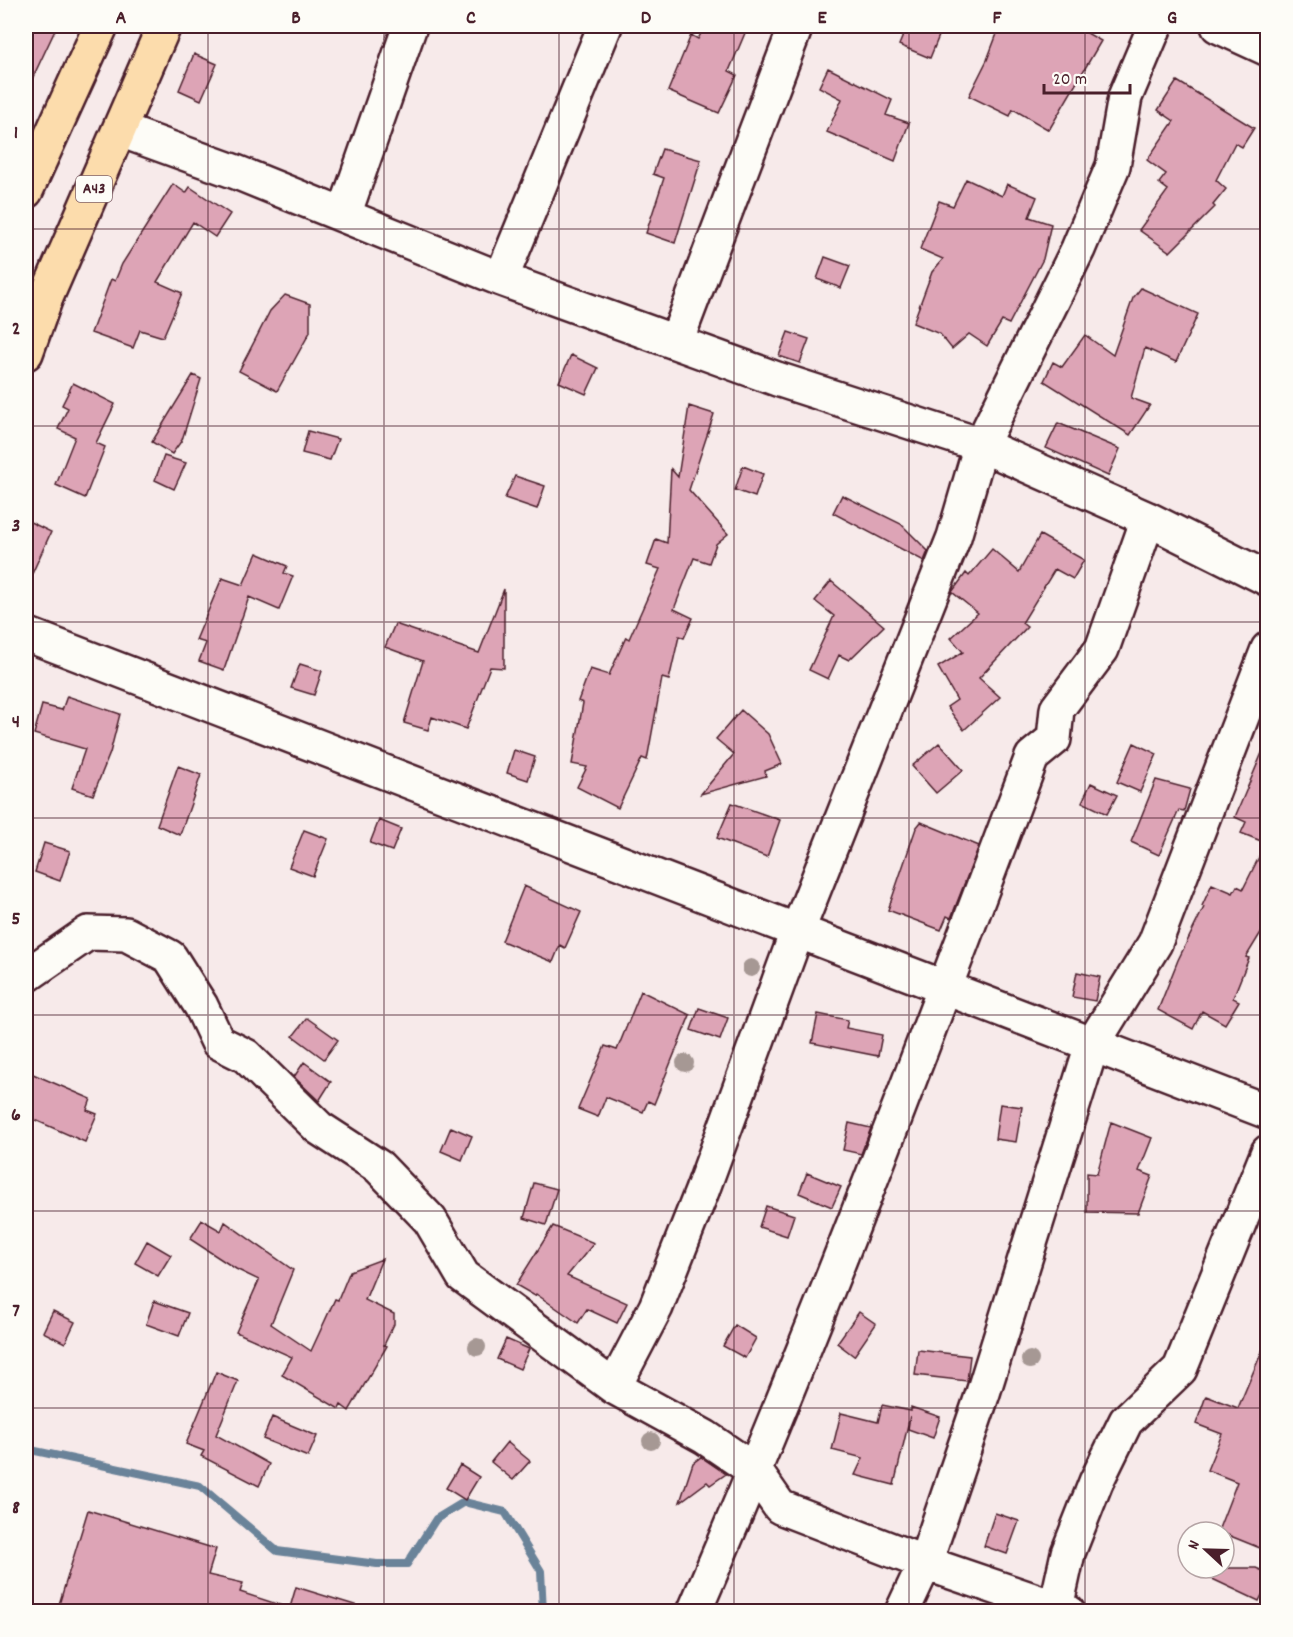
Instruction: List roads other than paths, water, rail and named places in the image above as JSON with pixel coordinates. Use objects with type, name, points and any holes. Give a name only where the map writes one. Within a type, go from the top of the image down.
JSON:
[{"type":"highway","points":[[26,191],[101,26]]},
{"type":"highway","name":"A43","points":[[26,353],[45,300],[164,26]]},
{"type":"street","points":[[344,215],[410,26]]},
{"type":"street","points":[[501,279],[605,26]]},
{"type":"street","points":[[676,342],[796,26]]},
{"type":"street","points":[[614,1387],[656,1307],[797,932],[954,537],[981,446],[1078,249],[1113,166],[1125,97],[1155,26]]},
{"type":"street","points":[[1218,26],[1268,49]]},
{"type":"street","points":[[120,130],[344,215],[501,279],[777,379],[981,446],[1148,519],[1268,579]]},
{"type":"street","points":[[694,1611],[755,1471],[945,989],[1032,757],[1054,739],[1057,709],[1102,649],[1148,519]]},
{"type":"street","points":[[26,634],[1268,1112]]},
{"type":"street","points":[[902,1611],[925,1563],[983,1394],[1092,1045],[1155,943],[1268,649]]},
{"type":"street","points":[[26,976],[88,933],[126,934],[170,957],[201,1006],[218,1042],[246,1056],[320,1128],[379,1167],[430,1220],[463,1276],[614,1387],[705,1437],[755,1471],[780,1507],[925,1563],[1060,1610],[1068,1553],[1096,1482],[1126,1421],[1180,1369],[1268,1152]]},
{"type":"waterway","points":[[26,1449],[200,1486],[277,1551],[377,1564],[407,1564],[436,1519],[464,1502],[505,1512],[541,1571],[543,1612]]}]
